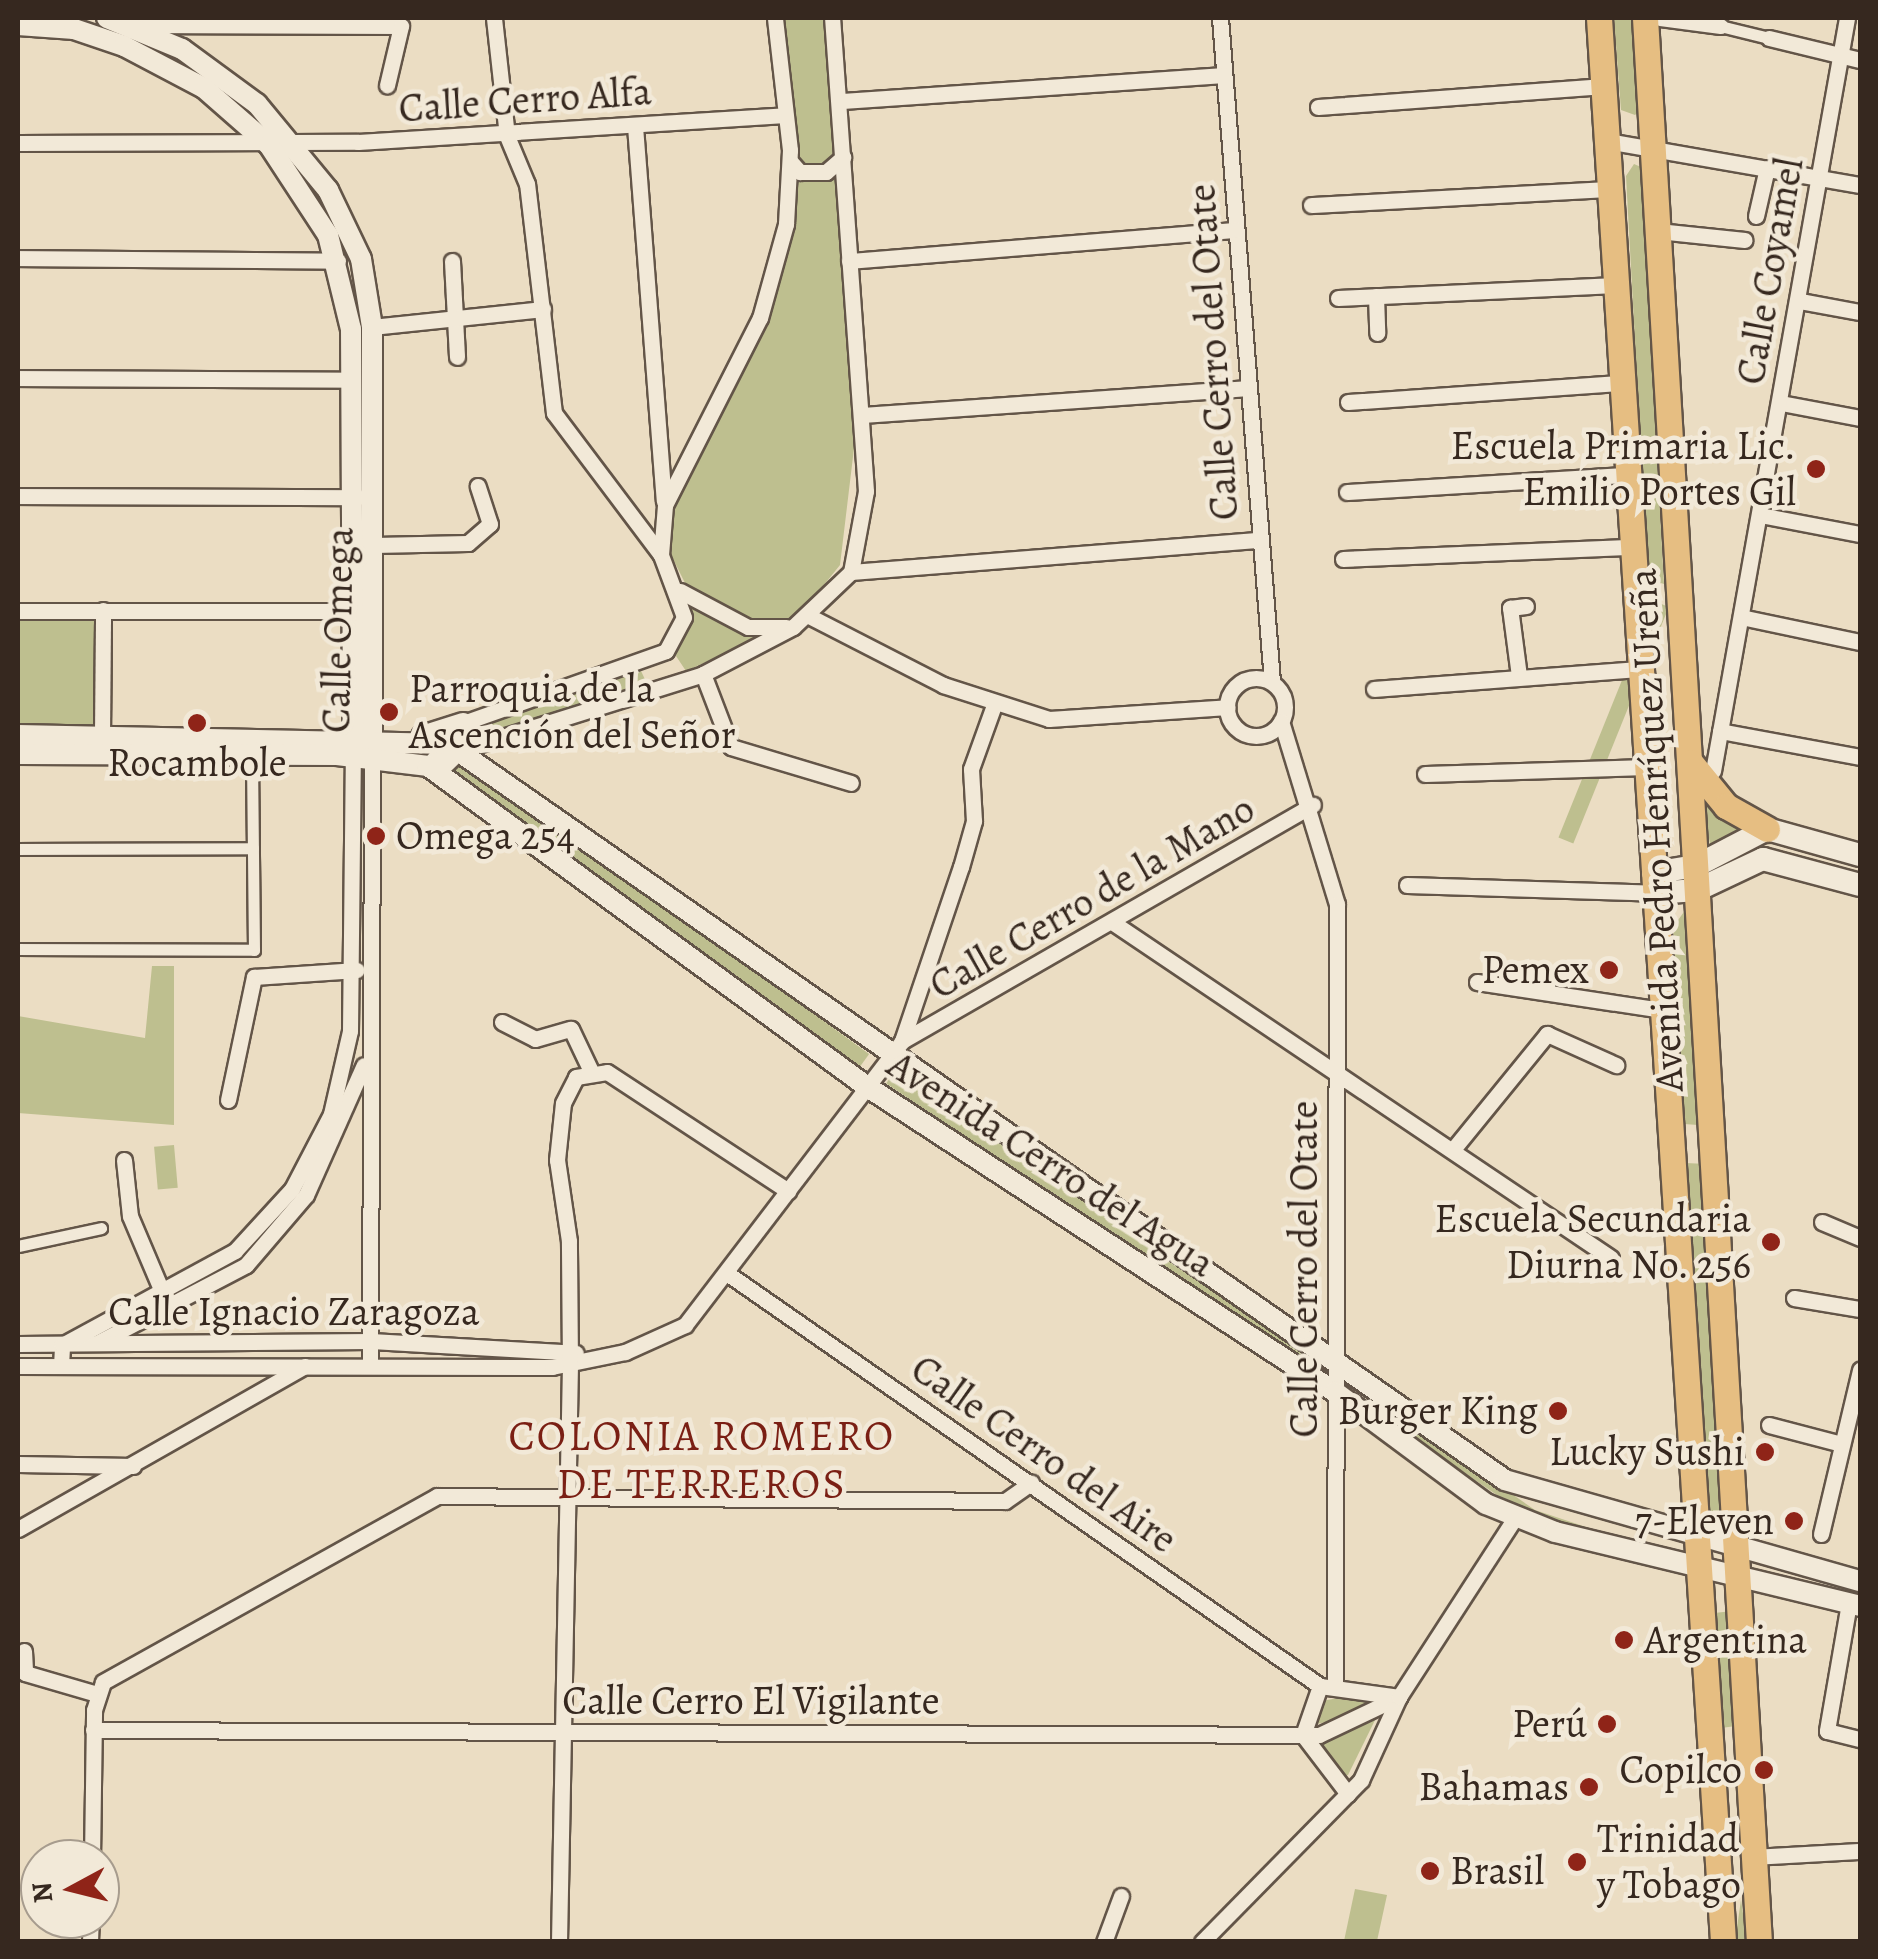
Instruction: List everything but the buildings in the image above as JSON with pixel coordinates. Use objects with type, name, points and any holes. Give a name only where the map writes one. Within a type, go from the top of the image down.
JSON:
[{"type":"main road","name":"Avenida Pedro Henríquez Ureña","points":[[1600,18],[1723,1942]]},
{"type":"main road","name":"Avenida Pedro Henríquez Ureña","points":[[1644,18],[1680,592],[1701,767],[1697,878],[1758,1930]]},
{"type":"main road","points":[[1636,590],[1680,592]]},
{"type":"main road","points":[[1701,767],[1726,806],[1767,829],[1860,855]]},
{"type":"main road","points":[[1697,878],[1767,829]]},
{"type":"main road","points":[[1654,883],[1697,878],[1763,859],[1860,885]]},
{"type":"main road","points":[[1672,1146],[1713,1143]]},
{"type":"main road","points":[[1714,1817],[1734,1830],[1749,1810]]},
{"type":"main road","points":[[1720,1889],[1732,1854],[1742,1852],[1758,1930]]},
{"type":"street","name":"Calle Omega","points":[[107,18],[132,25],[220,73],[292,144],[350,230],[372,327],[353,611],[370,970],[370,1364]]},
{"type":"street","points":[[421,736],[651,660],[679,637],[680,590],[661,555],[554,413],[528,184],[508,136],[494,18]]},
{"type":"street","points":[[665,505],[760,318],[790,183],[776,18]]},
{"type":"street","points":[[454,747],[663,691],[703,674],[809,616],[851,572],[864,531],[862,416],[849,261],[842,101],[832,18]]},
{"type":"street","name":"Calle Cerro del Otate","points":[[1220,18],[1272,682]]},
{"type":"street","points":[[1660,18],[1720,26],[1860,60]]},
{"type":"street","name":"Calle Coyamel","points":[[1701,767],[1720,732],[1848,18]]},
{"type":"street","name":"Calle Omega","points":[[66,22],[171,67],[268,144],[338,260],[363,497],[374,545],[351,970],[340,1083],[292,1189],[235,1251],[167,1302]]},
{"type":"street","points":[[18,26],[66,22]]},
{"type":"street","points":[[132,25],[400,26],[388,85]]},
{"type":"street","points":[[842,101],[1224,75]]},
{"type":"street","points":[[1318,107],[1604,86]]},
{"type":"street","name":"Calle Cerro Alfa","points":[[18,144],[292,144],[508,136],[784,115]]},
{"type":"street","points":[[635,126],[665,505],[661,555]]},
{"type":"street","points":[[1607,140],[1860,185]]},
{"type":"street","points":[[790,161],[800,172],[826,172],[843,157]]},
{"type":"street","points":[[1756,216],[1766,168]]},
{"type":"street","points":[[790,183],[830,176],[845,189]]},
{"type":"street","points":[[1311,205],[1610,189]]},
{"type":"street","points":[[849,261],[1236,230]]},
{"type":"street","points":[[1658,231],[1745,240]]},
{"type":"street","points":[[18,258],[338,260]]},
{"type":"street","points":[[452,261],[457,357]]},
{"type":"street","points":[[1338,298],[1616,285]]},
{"type":"street","points":[[1376,296],[1377,333]]},
{"type":"street","points":[[1800,301],[1860,312]]},
{"type":"street","points":[[372,327],[455,322],[543,309]]},
{"type":"street","points":[[18,378],[352,380]]},
{"type":"street","points":[[1348,402],[1622,383]]},
{"type":"street","points":[[862,416],[1249,388]]},
{"type":"street","points":[[1781,403],[1860,418]]},
{"type":"street","points":[[1347,492],[1628,475]]},
{"type":"street","points":[[374,545],[468,543],[490,524],[478,486]]},
{"type":"street","points":[[18,496],[363,497]]},
{"type":"street","points":[[1760,515],[1860,534]]},
{"type":"street","points":[[851,572],[1260,540]]},
{"type":"street","points":[[1343,559],[1633,546]]},
{"type":"street","points":[[680,590],[748,627],[793,627]]},
{"type":"street","points":[[1520,676],[1510,608],[1526,606]]},
{"type":"street","points":[[18,610],[353,611]]},
{"type":"street","points":[[102,735],[104,610]]},
{"type":"street","points":[[809,616],[994,705],[1088,720],[1228,706]]},
{"type":"street","points":[[1741,617],[1860,642]]},
{"type":"street","points":[[651,660],[663,691]]},
{"type":"street","points":[[1374,689],[1641,669]]},
{"type":"street","points":[[703,674],[731,747],[851,783]]},
{"type":"street","points":[[1242,681],[1272,682],[1284,700],[1281,722],[1249,734],[1228,706],[1242,681]]},
{"type":"street","points":[[570,1358],[594,1358],[662,1340],[730,1276],[896,1048],[962,867],[974,821],[970,769],[994,705]]},
{"type":"street","points":[[433,769],[454,747],[463,722]]},
{"type":"street","name":"Calle Cerro del Otate","points":[[1281,722],[1313,804],[1337,904],[1336,1392],[1328,1684],[1303,1735]]},
{"type":"street","points":[[1720,732],[1860,756]]},
{"type":"street","points":[[18,735],[362,746]]},
{"type":"street","name":"Avenida Cerro del Agua","points":[[362,746],[421,736],[454,747],[896,1048],[1336,1356],[1505,1480],[1696,1539],[1739,1564]]},
{"type":"street","points":[[18,754],[252,756],[362,746]]},
{"type":"street","name":"Avenida Cerro del Agua","points":[[362,746],[433,769],[866,1086],[1336,1392],[1514,1519],[1698,1566],[1739,1564]]},
{"type":"street","points":[[18,949],[254,950],[252,756]]},
{"type":"street","points":[[1425,774],[1647,767]]},
{"type":"street","name":"Calle Cerro de la Mano","points":[[896,1048],[1115,924],[1313,804]]},
{"type":"street","points":[[18,848],[254,848]]},
{"type":"street","points":[[1407,885],[1624,887],[1654,883]]},
{"type":"street","points":[[1115,924],[1455,1147],[1610,1258]]},
{"type":"street","points":[[228,1100],[252,983],[268,970],[370,970]]},
{"type":"street","points":[[1477,982],[1663,1010]]},
{"type":"street","points":[[502,1022],[535,1039],[571,1029],[590,1070],[788,1192]]},
{"type":"street","points":[[1455,1147],[1546,1034],[1616,1064]]},
{"type":"street","points":[[61,1366],[62,1345],[246,1265],[306,1196],[369,1048]]},
{"type":"street","points":[[559,1942],[570,1358],[557,1160],[563,1103],[590,1070]]},
{"type":"street","points":[[124,1160],[130,1216],[167,1302]]},
{"type":"street","points":[[1822,1222],[1860,1238]]},
{"type":"street","points":[[18,1246],[101,1228]]},
{"type":"street","name":"Calle Cerro del Aire","points":[[730,1276],[1328,1684]]},
{"type":"street","points":[[1794,1298],[1860,1309]]},
{"type":"street","points":[[91,1367],[92,1346],[167,1302]]},
{"type":"street","points":[[18,1530],[308,1364],[312,1342]]},
{"type":"street","name":"Calle Ignacio Zaragoza","points":[[18,1344],[370,1342],[570,1358]]},
{"type":"street","name":"Calle Ignacio Zaragoza","points":[[18,1366],[370,1364],[570,1358]]},
{"type":"street","points":[[1822,1534],[1860,1370]]},
{"type":"street","points":[[1768,1425],[1842,1444]]},
{"type":"street","points":[[18,1464],[135,1466]]},
{"type":"street","points":[[92,1839],[97,1694],[117,1672],[437,1496],[1005,1501],[1030,1484]]},
{"type":"street","points":[[1202,1942],[1348,1794],[1400,1697],[1514,1519]]},
{"type":"street","points":[[1739,1564],[1788,1564],[1860,1582]]},
{"type":"street","points":[[1739,1564],[1780,1585],[1855,1605],[1828,1731],[1860,1739]]},
{"type":"street","points":[[1780,1585],[1788,1564]]},
{"type":"street","points":[[24,1652],[25,1673],[97,1694]]},
{"type":"street","points":[[1328,1684],[1400,1697]]},
{"type":"street","name":"Calle Cerro El Vigilante","points":[[93,1730],[1303,1735],[1400,1697]]},
{"type":"street","points":[[1303,1735],[1348,1794]]},
{"type":"street","points":[[1751,1857],[1860,1851]]},
{"type":"street","points":[[1104,1942],[1122,1896]]},
{"type":"green space","points":[[777,18],[829,18],[858,415],[840,565],[798,617],[765,624],[690,593],[664,541],[669,505],[730,384],[790,210]]},
{"type":"green space","points":[[1614,18],[1638,18],[1646,105],[1635,115],[1621,110]]},
{"type":"green space","points":[[1634,164],[1641,167],[1664,584],[1648,579],[1626,176]]},
{"type":"green space","points":[[1654,601],[1669,607],[1573,843],[1558,837]]},
{"type":"green space","points":[[688,604],[739,633],[771,633],[686,671],[676,656]]},
{"type":"green space","points":[[18,614],[94,614],[94,726],[18,726]]},
{"type":"green space","points":[[641,671],[649,688],[468,737],[480,727]]},
{"type":"green space","points":[[463,759],[869,1054],[860,1067],[454,772]]},
{"type":"green space","points":[[1701,792],[1746,829],[1710,844]]},
{"type":"green space","points":[[1689,905],[1698,1125],[1684,1124],[1673,927]]},
{"type":"green space","points":[[152,966],[174,966],[174,1125],[18,1113],[18,1016],[145,1038]]},
{"type":"green space","points":[[894,1072],[1316,1357],[1308,1368],[886,1084]]},
{"type":"green space","points":[[174,1145],[178,1188],[158,1190],[154,1147]]},
{"type":"green space","points":[[1686,1163],[1706,1164],[1722,1523],[1705,1520]]},
{"type":"green space","points":[[1379,1402],[1535,1510],[1604,1533],[1529,1517],[1370,1408]]},
{"type":"green space","points":[[1733,1611],[1736,1726],[1721,1728],[1714,1613]]},
{"type":"green space","points":[[1354,1695],[1370,1702],[1353,1716],[1312,1725],[1322,1701]]},
{"type":"green space","points":[[1379,1712],[1348,1775],[1341,1777],[1320,1746]]},
{"type":"green space","points":[[1355,1889],[1387,1895],[1377,1941],[1344,1941]]},
{"type":"green space","points":[[1741,1900],[1747,1941],[1735,1941]]},
{"type":"place","name":"Escuela Primaria Lic. Emilio Portes Gil","points":[[1816,469]]},
{"type":"place","name":"Parroquia de la Ascención del Señor","points":[[389,712]]},
{"type":"place","name":"Rocambole","points":[[197,723]]},
{"type":"place","name":"Omega 254","points":[[376,836]]},
{"type":"place","name":"Pemex","points":[[1609,970]]},
{"type":"place","name":"Escuela Secundaria Diurna No. 256","points":[[1771,1242]]},
{"type":"place","name":"Burger King","points":[[1558,1411]]},
{"type":"place","name":"Lucky Sushi","points":[[1765,1452]]},
{"type":"place","name":"7-Eleven","points":[[1794,1521]]},
{"type":"place","name":"Argentina","points":[[1624,1640]]},
{"type":"place","name":"Perú","points":[[1607,1724]]},
{"type":"place","name":"Copilco","points":[[1764,1770]]},
{"type":"place","name":"Bahamas","points":[[1589,1787]]},
{"type":"place","name":"Trinidad y Tobago","points":[[1577,1862]]},
{"type":"place","name":"Brasil","points":[[1430,1871]]},
{"type":"district","name":"COLONIA ROMERO DE TERREROS","points":[[702,1460]]}]
